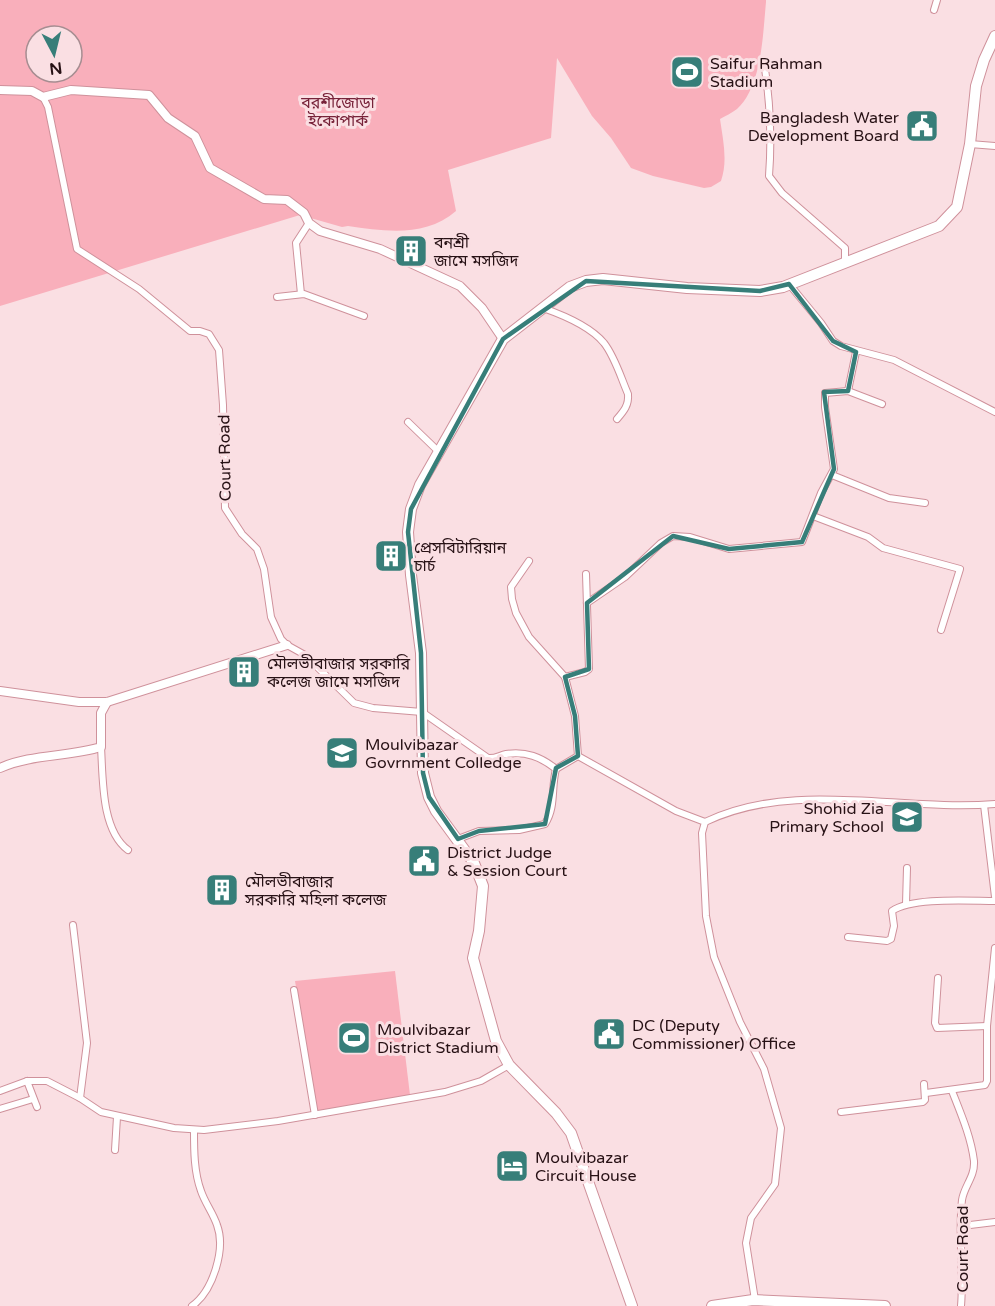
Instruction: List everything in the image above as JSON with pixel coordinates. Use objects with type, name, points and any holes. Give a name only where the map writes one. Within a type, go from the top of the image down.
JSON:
[{"type":"highway","points":[[633,1306],[571,1133],[556,1113],[509,1065],[496,1041],[473,958],[479,931],[483,886],[474,863],[436,811],[429,797],[423,773],[422,653],[411,575],[408,532],[411,509],[420,485],[503,339],[570,287],[586,280],[603,279],[687,288],[760,291],[789,284],[939,226],[957,207],[970,144],[976,86],[995,36]]},
{"type":"highway","points":[[712,1306],[755,1300],[885,1306]]},
{"type":"street","points":[[934,10],[937,0]]},
{"type":"street","points":[[764,62],[770,118],[770,176],[782,193],[845,248],[845,262]]},
{"type":"street","points":[[0,90],[32,91],[43,97],[71,90],[149,95],[168,118],[195,136],[210,168],[264,199],[287,200],[304,213],[309,223],[320,231],[380,249],[460,286],[482,308],[503,339]]},
{"type":"street","name":"Court Road","points":[[43,97],[48,107],[77,249],[140,289],[190,332],[200,331],[208,334],[219,350],[223,405],[225,508],[242,534],[257,549],[264,569],[270,617],[281,639],[305,655],[354,703],[362,707],[422,712]]},
{"type":"street","points":[[970,144],[995,146]]},
{"type":"street","points":[[301,294],[296,243],[309,223]]},
{"type":"street","points":[[789,284],[833,341],[841,346],[856,352],[894,360],[995,412]]},
{"type":"street","points":[[277,297],[301,294],[364,316]]},
{"type":"street","points":[[542,308],[571,320],[597,336],[606,345],[629,400],[626,410],[617,419]]},
{"type":"street","points":[[848,391],[856,352]]},
{"type":"street","points":[[588,603],[625,577],[673,536],[690,537],[729,549],[802,542],[821,493],[834,469],[825,393],[848,391],[882,404]]},
{"type":"street","points":[[408,422],[439,452]]},
{"type":"street","points":[[832,475],[890,498],[925,503]]},
{"type":"street","points":[[813,516],[868,537],[883,548],[960,569],[941,630]]},
{"type":"street","points":[[529,561],[510,587],[516,613],[529,637],[565,677],[575,716],[578,756]]},
{"type":"street","points":[[565,677],[585,672],[588,669],[586,574]]},
{"type":"street","points":[[0,691],[79,702],[107,702],[287,645]]},
{"type":"street","points":[[107,702],[101,713],[104,796],[112,828],[122,845],[128,850]]},
{"type":"street","points":[[422,712],[488,758],[492,759],[508,753],[529,754],[545,760],[556,769]]},
{"type":"street","points":[[0,768],[44,757],[80,753],[101,747]]},
{"type":"street","points":[[458,839],[479,831],[519,830],[536,828],[545,824],[550,817],[553,803],[556,769],[578,756]]},
{"type":"street","points":[[578,756],[676,810],[705,822]]},
{"type":"street","points":[[755,1300],[746,1243],[751,1218],[775,1184],[781,1128],[764,1069],[740,1022],[714,957],[706,916],[702,832],[705,822],[719,815],[759,805],[799,800],[995,804]]},
{"type":"street","points":[[848,937],[887,941],[891,939],[894,926],[892,911],[906,904],[995,899],[984,805]]},
{"type":"street","points":[[906,904],[907,868]]},
{"type":"street","points":[[73,925],[87,1043],[80,1098]]},
{"type":"street","points":[[926,1093],[985,1085],[987,1081],[987,1028],[995,948]]},
{"type":"street","points":[[938,978],[935,1023],[938,1028],[995,1030]]},
{"type":"street","points":[[294,990],[315,1115]]},
{"type":"street","points":[[0,1091],[27,1081],[47,1081],[101,1112],[194,1131],[315,1115],[445,1092],[481,1081],[509,1065]]},
{"type":"street","points":[[27,1081],[37,1107]]},
{"type":"street","points":[[842,1112],[920,1103],[926,1100],[924,1084]]},
{"type":"street","name":"Court Road","points":[[952,1091],[970,1139],[974,1164],[972,1177],[962,1199],[962,1306]]},
{"type":"street","points":[[0,1109],[33,1098]]},
{"type":"street","points":[[115,1149],[117,1117]]},
{"type":"street","points":[[192,1306],[210,1281],[218,1264],[220,1247],[218,1227],[201,1191],[194,1160],[194,1131]]},
{"type":"street","points":[[962,1226],[995,1222]]},
{"type":"highlighted area","points":[[586,281],[760,291],[789,284],[833,341],[856,352],[848,391],[824,392],[834,469],[802,542],[729,549],[673,536],[587,603],[589,669],[565,677],[575,716],[578,756],[556,768],[545,824],[479,831],[458,839],[429,797],[423,773],[421,653],[408,532],[411,509],[503,339]]},
{"type":"green space","name":"বরশীজোড়া ইকোপার্ক","points":[[0,0],[766,0],[760,59],[756,74],[752,87],[737,109],[720,119],[724,166],[721,181],[711,187],[704,188],[653,176],[631,168],[611,138],[592,116],[557,58],[551,138],[448,170],[456,211],[444,220],[418,229],[390,231],[342,227],[300,215],[0,306]]},
{"type":"green space","name":"Moulvibazar District Stadium","points":[[395,971],[410,1095],[317,1111],[295,981]]},
{"type":"place","name":"Saifur Rahman Stadium","points":[[687,72]]},
{"type":"place","name":"Bangladesh Water Development Board","points":[[922,126]]},
{"type":"place","name":"বনশ্রী জামে মসজিদ","points":[[411,251]]},
{"type":"place","name":"প্রেসবিটারিয়ান চার্চ","points":[[391,556]]},
{"type":"place","name":"মৌলভীবাজার সরকারি কলেজ জামে মসজিদ","points":[[244,672]]},
{"type":"place","name":"Moulvibazar Govrnment Colledge","points":[[342,753]]},
{"type":"place","name":"Shohid Zia Primary School","points":[[907,817]]},
{"type":"place","name":"District Judge & Session Court","points":[[424,861]]},
{"type":"place","name":"মৌলভীবাজার সরকারি মহিলা কলেজ","points":[[222,890]]},
{"type":"place","name":"DC (Deputy Commissioner) Office","points":[[609,1034]]},
{"type":"place","name":"Moulvibazar District Stadium","points":[[354,1038]]},
{"type":"place","name":"Moulvibazar Circuit House","points":[[512,1166]]}]
